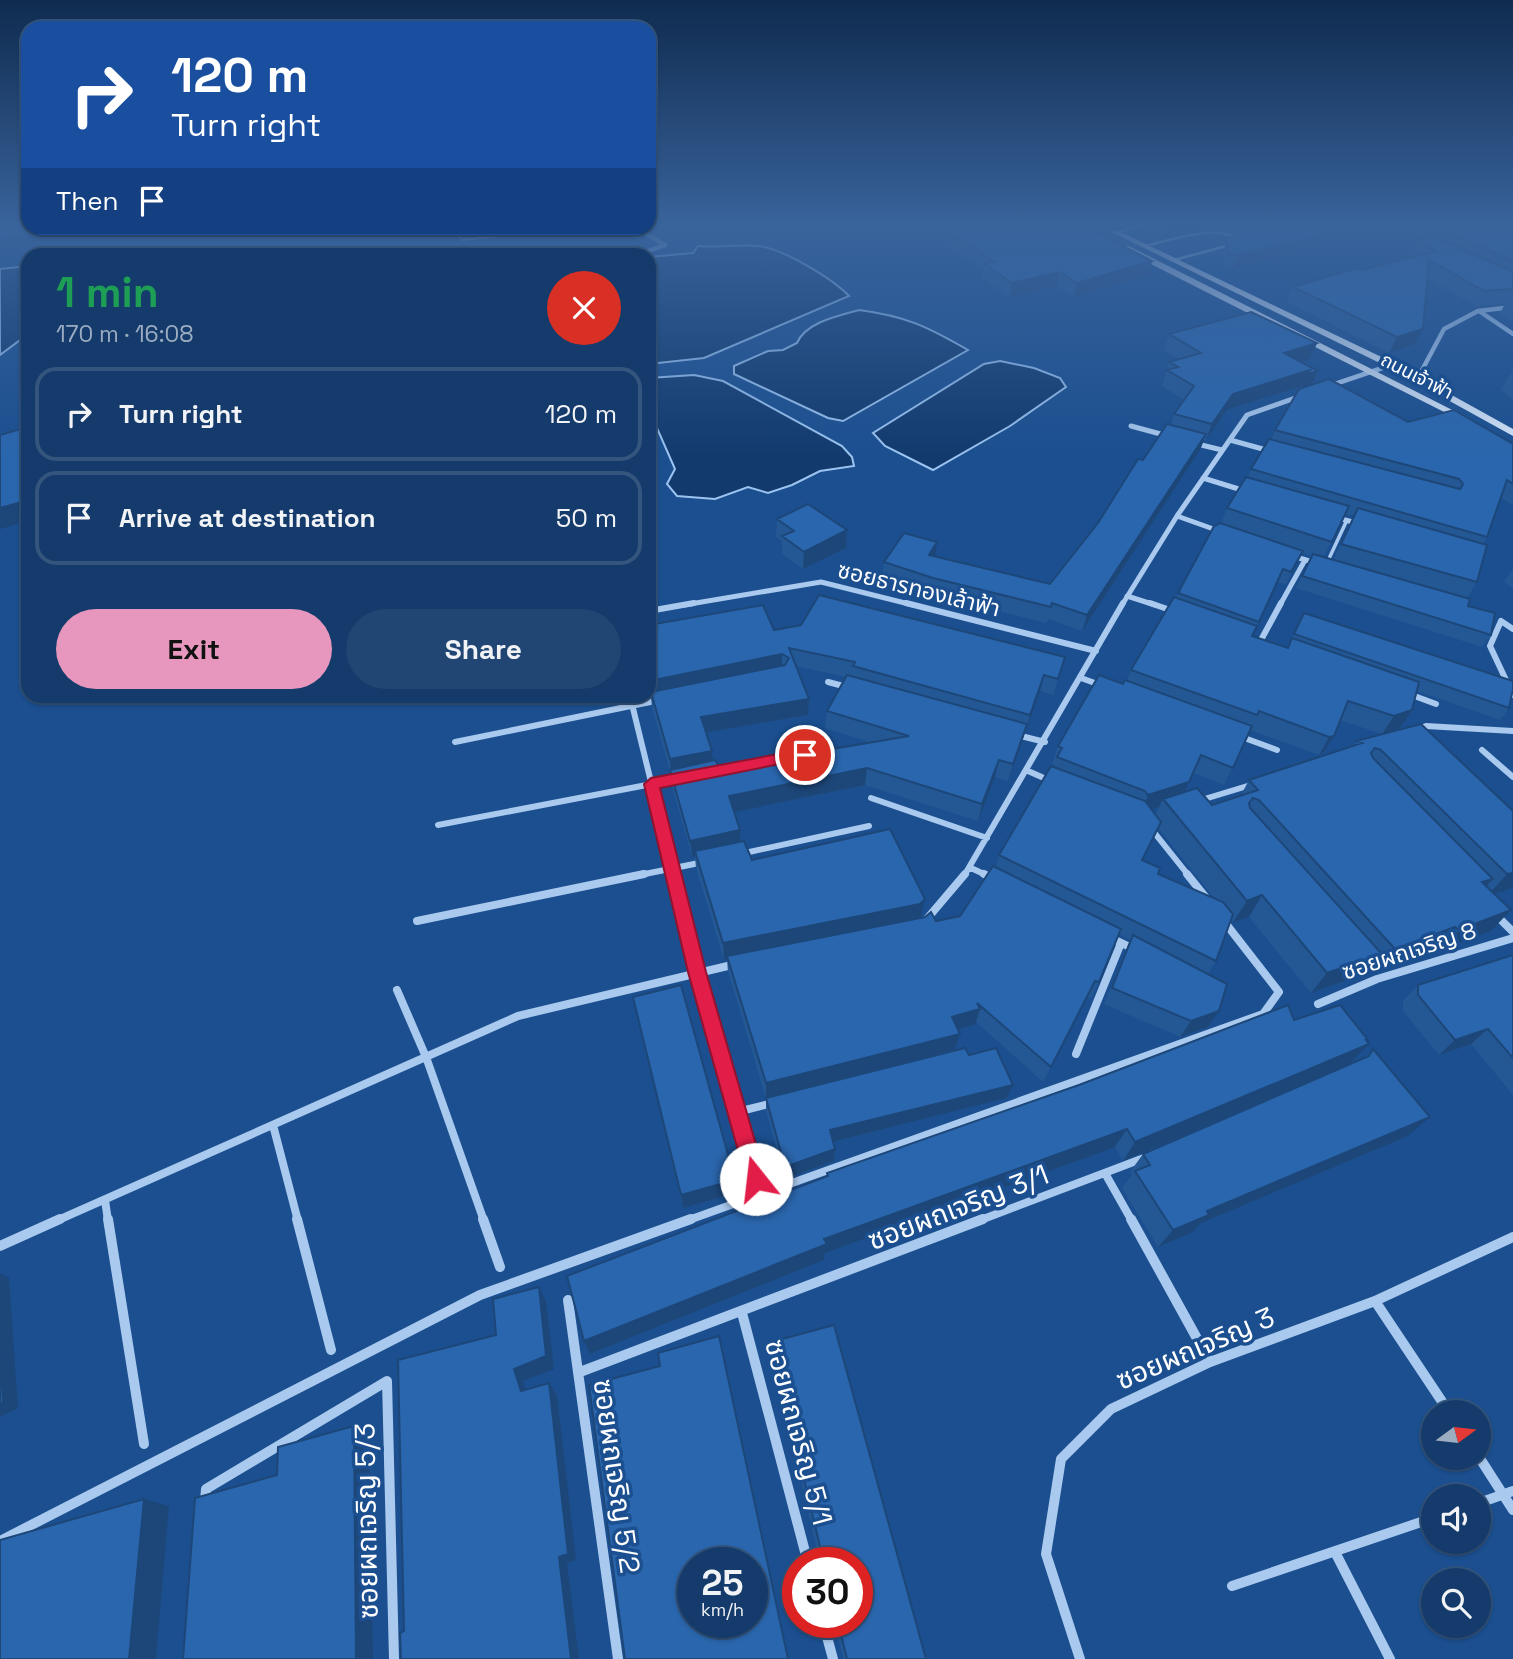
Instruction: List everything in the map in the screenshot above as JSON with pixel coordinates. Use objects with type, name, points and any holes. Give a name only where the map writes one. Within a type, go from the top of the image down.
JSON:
[{"type":"main road","name":"ถนนเจ้าฟ้า","points":[[1234,301],[1477,426]]},
{"type":"main road","name":"ถนนเจ้าฟ้า","points":[[1260,301],[1391,365],[1513,433]]},
{"type":"street","points":[[1426,385],[1421,372],[1444,329],[1478,311],[1513,307]]},
{"type":"street","points":[[1478,311],[1513,334]]},
{"type":"street","points":[[1322,388],[1391,365]]},
{"type":"street","points":[[920,927],[971,868],[1127,596],[1177,516],[1247,415],[1310,393]]},
{"type":"street","points":[[1131,426],[1170,437]]},
{"type":"street","points":[[1183,440],[1222,450]]},
{"type":"street","points":[[1230,440],[1281,454]]},
{"type":"street","points":[[1203,478],[1255,494]]},
{"type":"street","points":[[1321,513],[1374,528]]},
{"type":"street","points":[[1177,516],[1228,534]]},
{"type":"street","points":[[1279,551],[1338,570]]},
{"type":"street","points":[[1261,640],[1305,560]]},
{"type":"street","name":"ซอยธารทองเล้าฟ้า","points":[[656,610],[821,582],[1096,651]]},
{"type":"street","points":[[1127,596],[1176,612]]},
{"type":"street","points":[[1513,629],[1501,621],[1490,646],[1513,695]]},
{"type":"street","points":[[1249,636],[1273,645]]},
{"type":"street","points":[[1081,678],[1107,688]]},
{"type":"street","points":[[828,682],[853,689]]},
{"type":"street","points":[[1399,691],[1436,704]]},
{"type":"street","points":[[656,699],[670,698]]},
{"type":"street","points":[[455,741],[622,703]]},
{"type":"street","points":[[631,703],[697,972],[756,1179]]},
{"type":"street","points":[[1414,731],[1426,726],[1513,731]]},
{"type":"street","points":[[1225,731],[1277,750]]},
{"type":"street","points":[[1007,732],[1045,742]]},
{"type":"street","points":[[1482,750],[1513,777]]},
{"type":"street","points":[[1028,771],[1064,786]]},
{"type":"street","points":[[438,825],[690,776]]},
{"type":"street","points":[[1195,802],[1259,782]]},
{"type":"street","points":[[871,798],[988,838]]},
{"type":"street","points":[[1143,818],[1211,905]]},
{"type":"street","points":[[724,858],[869,826]]},
{"type":"street","points":[[417,921],[711,860]]},
{"type":"street","points":[[971,868],[996,880]]},
{"type":"street","points":[[1485,903],[1513,932]]},
{"type":"street","points":[[0,1541],[480,1295],[1263,1014],[1279,992],[1220,916]]},
{"type":"street","points":[[1096,930],[1145,955]]},
{"type":"street","name":"ซอยผถเจริญ 8","points":[[1318,1004],[1377,979],[1513,938]]},
{"type":"street","points":[[1076,1054],[1121,943]]},
{"type":"street","points":[[0,1246],[518,1016],[697,972],[750,962]]},
{"type":"street","points":[[1368,969],[1377,979]]},
{"type":"street","points":[[397,990],[426,1057],[500,1268]]},
{"type":"street","points":[[737,1112],[790,1098]]},
{"type":"street","points":[[273,1125],[331,1350]]},
{"type":"street","name":"ซอยผถเจริญ 3/1","points":[[580,1373],[1106,1175],[1157,1153]]},
{"type":"street","points":[[1106,1175],[1210,1362]]},
{"type":"street","points":[[105,1200],[144,1444]]},
{"type":"street","name":"ซอยผถเจริญ 3","points":[[1080,1659],[1046,1554],[1061,1459],[1111,1409],[1210,1362],[1375,1301],[1513,1237]]},
{"type":"street","name":"ซอยผถเจริญ 5/2","points":[[568,1300],[618,1659]]},
{"type":"street","points":[[1375,1301],[1441,1400]]},
{"type":"street","name":"ซอยผถเจริญ 5/1","points":[[742,1313],[804,1547]]},
{"type":"street","name":"ซอยผถเจริญ 5/3","points":[[204,1515],[206,1489],[387,1381],[394,1659]]},
{"type":"street","points":[[1489,1470],[1508,1493],[1513,1510]]},
{"type":"street","points":[[1491,1499],[1508,1493]]},
{"type":"street","points":[[1232,1586],[1421,1522]]},
{"type":"street","points":[[1335,1552],[1390,1659]]},
{"type":"street","points":[[827,1638],[833,1659]]},
{"type":"lane","points":[[1325,566],[1347,520]]},
{"type":"water","points":[[0,301],[21,301],[21,339],[0,355]]},
{"type":"water","points":[[656,301],[836,301],[704,358],[656,363]]},
{"type":"water","points":[[859,310],[916,324],[968,350],[843,421],[828,418],[734,374],[734,366],[768,351],[783,350],[797,343],[801,336],[815,325]]},
{"type":"water","points":[[1000,361],[1034,368],[1060,378],[1066,387],[1010,426],[933,470],[885,446],[873,433],[984,364]]},
{"type":"water","points":[[694,375],[723,381],[842,446],[852,457],[854,466],[820,471],[768,493],[748,487],[715,499],[677,496],[667,484],[675,469],[656,428],[656,378]]},
{"type":"building","points":[[1323,301],[1425,301],[1423,329],[1397,337]]},
{"type":"building","points":[[1251,312],[1317,343],[1284,353],[1318,371],[1307,374],[1310,370],[1233,394],[1212,424],[1174,414],[1194,386],[1167,370],[1178,367],[1169,362],[1201,353],[1169,334]]},
{"type":"building","points":[[1329,379],[1408,422],[1454,410],[1513,444],[1513,484],[1507,480],[1487,537],[1251,469],[1269,439],[1460,489],[1463,484],[1459,479],[1275,430],[1299,389]]},
{"type":"building","points":[[1167,424],[1206,434],[1087,615],[1052,603],[1051,607],[933,578],[884,562],[904,533],[937,542],[929,555],[1050,584],[1098,523],[1138,459],[1143,460]]},
{"type":"building","points":[[21,429],[21,510],[18,503],[0,508],[0,435]]},
{"type":"building","points":[[1246,477],[1349,506],[1332,542],[1227,508]]},
{"type":"building","points":[[808,504],[847,530],[804,552],[782,536],[794,531],[777,519]]},
{"type":"building","points":[[1358,508],[1487,545],[1477,582],[1341,544]]},
{"type":"building","points":[[1220,523],[1303,551],[1291,572],[1283,569],[1259,622],[1178,593],[1214,526]]},
{"type":"building","points":[[1313,554],[1470,599],[1468,606],[1495,613],[1491,635],[1302,576]]},
{"type":"building","points":[[819,595],[1065,657],[1058,679],[1044,675],[1030,715],[853,666],[855,662],[789,648],[809,699],[701,717],[712,751],[670,759],[654,703],[656,691],[785,665],[789,658],[782,654],[656,680],[656,624],[763,605],[774,630],[801,625]]},
{"type":"building","points":[[1174,597],[1257,626],[1252,636],[1288,648],[1292,638],[1419,682],[1412,710],[1394,716],[1348,701],[1334,736],[1329,737],[1259,711],[1257,715],[1131,670]]},
{"type":"building","points":[[1304,613],[1513,681],[1509,708],[1294,634]]},
{"type":"building","points":[[847,675],[1027,724],[1013,764],[999,760],[982,804],[867,768],[729,796],[740,830],[690,841],[670,770],[715,760],[720,768],[909,736],[827,711]]},
{"type":"building","points":[[1099,675],[1123,684],[1125,680],[1252,726],[1233,768],[1201,755],[1189,782],[1148,795],[1145,791],[1057,757],[1062,748],[1058,746]]},
{"type":"building","points":[[1421,724],[1513,811],[1513,873],[1507,874],[1381,750],[1375,748],[1371,753],[1373,758],[1493,879],[1482,882],[1511,910],[1459,930],[1455,927],[1395,949],[1259,800],[1253,798],[1249,803],[1250,808],[1382,954],[1327,973],[1262,895],[1247,901],[1163,799],[1197,788],[1212,805],[1258,790],[1249,780],[1362,743],[1356,741]]},
{"type":"building","points":[[1051,766],[1145,801],[1161,822],[1142,860],[1160,868],[1158,874],[1223,902],[1233,914],[1216,961],[999,855]]},
{"type":"building","points":[[890,829],[925,899],[920,904],[723,943],[695,851],[744,841],[752,860]]},
{"type":"building","points":[[993,866],[1121,929],[1099,982],[1095,981],[1051,1067],[977,1003],[980,1009],[952,1017],[960,1034],[766,1083],[727,956],[925,917],[931,912],[936,921],[960,916]]},
{"type":"building","points":[[1133,935],[1227,984],[1219,1011],[1191,1021],[1112,988]]},
{"type":"building","points":[[1513,955],[1513,1058],[1488,1029],[1455,1040],[1418,995],[1418,985]]},
{"type":"building","points":[[681,985],[735,1180],[681,1195],[633,997]]},
{"type":"building","points":[[1288,1005],[1294,1020],[1340,1005],[1369,1044],[1135,1142],[1127,1129],[824,1239],[827,1244],[584,1341],[567,1276],[828,1176],[827,1173],[1079,1085]]},
{"type":"building","points":[[965,1048],[969,1055],[996,1048],[1013,1085],[830,1130],[835,1149],[785,1167],[766,1098]]},
{"type":"building","points":[[1373,1049],[1430,1117],[1207,1211],[1209,1215],[1173,1230],[1135,1171],[1150,1165],[1143,1154],[1369,1056]]},
{"type":"building","points":[[539,1287],[546,1356],[514,1369],[521,1391],[549,1383],[568,1554],[559,1557],[571,1659],[401,1659],[400,1633],[404,1631],[398,1360],[496,1335],[493,1299]]},
{"type":"building","points":[[834,1325],[926,1659],[847,1659],[842,1638],[873,1638],[873,1547],[820,1547],[771,1342]]},
{"type":"building","points":[[719,1336],[764,1547],[677,1547],[677,1638],[768,1638],[768,1565],[788,1659],[625,1659],[589,1385],[660,1366],[658,1353]]},
{"type":"building","points":[[0,1350],[3,1402],[0,1404]]},
{"type":"building","points":[[354,1426],[356,1659],[183,1659],[195,1498],[277,1475],[278,1447]]},
{"type":"building","points":[[144,1499],[129,1659],[0,1659],[0,1540]]},
{"type":"route","points":[[756,1179],[697,972],[651,784],[805,755]]}]
